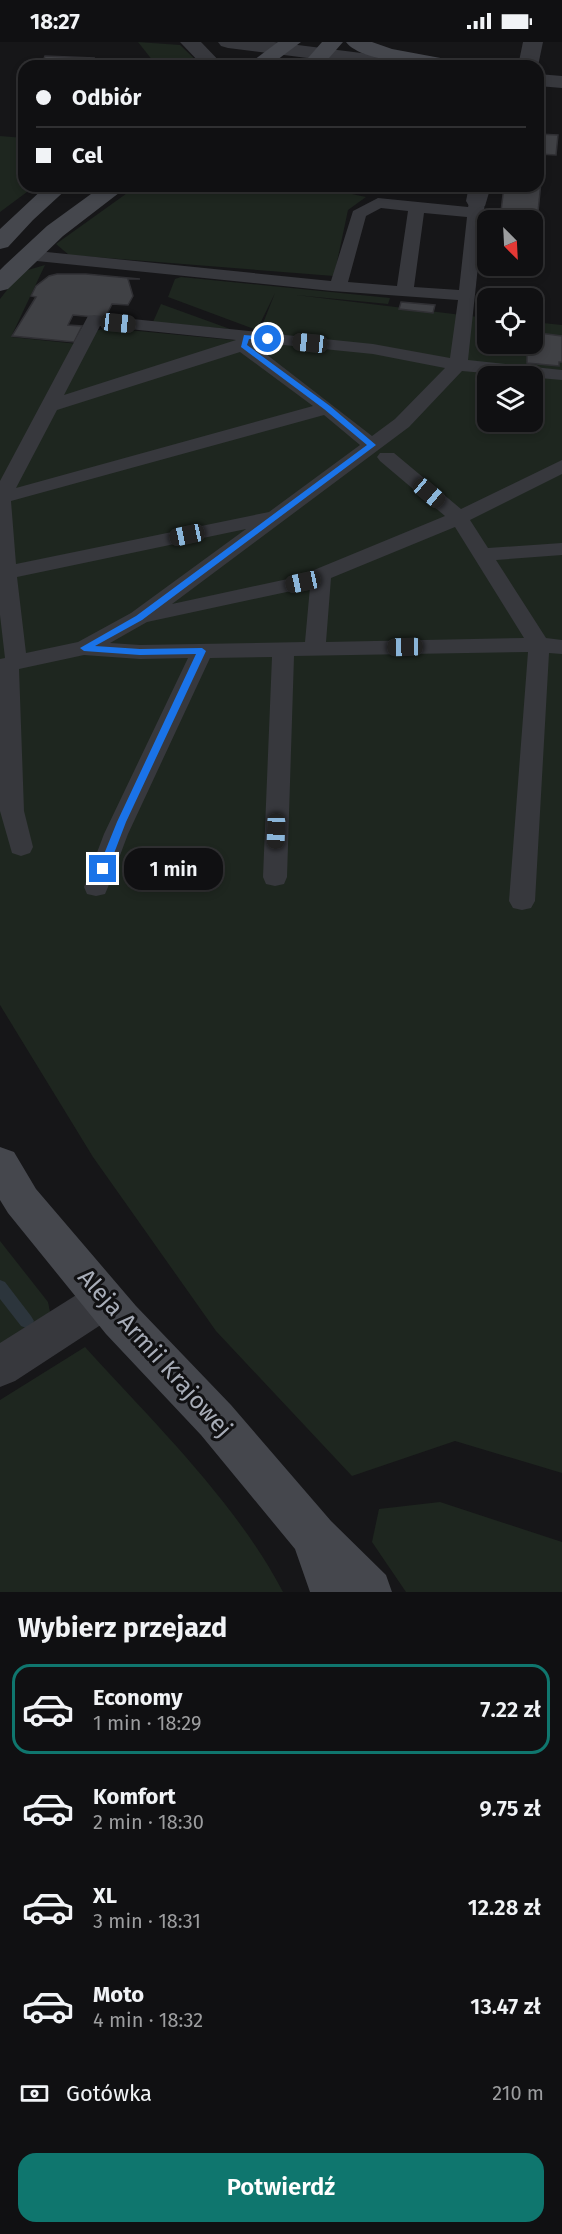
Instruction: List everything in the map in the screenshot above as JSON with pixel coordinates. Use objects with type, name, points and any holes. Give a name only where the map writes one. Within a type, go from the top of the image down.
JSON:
[{"type":"main road","points":[[356,42],[389,54],[432,60]]},
{"type":"main road","points":[[265,60],[286,45]]},
{"type":"main road","points":[[0,242],[25,215],[52,192]]},
{"type":"main road","points":[[0,284],[27,255],[89,203],[107,192]]},
{"type":"main road","name":"Aleja Armii Krajowej","points":[[0,1164],[22,1201],[104,1300],[216,1420],[315,1537],[369,1592]]},
{"type":"main road","name":"Aleja Armii Krajowej","points":[[315,1537],[333,1592]]},
{"type":"street","points":[[190,42],[208,60]]},
{"type":"street","points":[[228,42],[286,45],[323,54],[370,60]]},
{"type":"street","points":[[529,60],[533,42]]},
{"type":"street","points":[[544,80],[562,82]]},
{"type":"street","points":[[0,1367],[104,1300]]},
{"type":"lane","points":[[84,648],[139,618],[277,517],[379,451],[402,423],[458,365],[478,200],[417,207],[378,202],[359,214],[338,286]]},
{"type":"lane","points":[[405,290],[417,207]]},
{"type":"lane","points":[[27,255],[338,286],[466,296]]},
{"type":"lane","points":[[21,847],[12,811],[6,573],[1,498],[94,320],[245,341],[373,349],[458,365],[562,375]]},
{"type":"lane","points":[[49,406],[245,341]]},
{"type":"lane","points":[[245,341],[459,518],[482,555],[551,646],[522,901]]},
{"type":"lane","points":[[1,498],[327,408]]},
{"type":"lane","points":[[139,618],[303,582],[459,518],[562,466]]},
{"type":"lane","points":[[6,573],[277,517]]},
{"type":"lane","points":[[482,555],[562,549]]},
{"type":"lane","points":[[315,649],[321,575]]},
{"type":"lane","points":[[8,664],[84,648],[140,652],[551,646]]},
{"type":"lane","points":[[275,877],[283,650]]},
{"type":"lane","points":[[96,887],[119,828],[202,651]]},
{"type":"shaded area","points":[[138,42],[180,45],[196,60],[152,60]]},
{"type":"shaded area","points":[[0,136],[18,138],[18,192],[27,192],[0,212]]},
{"type":"shaded area","points":[[129,192],[342,192],[366,197],[348,210],[334,276],[69,255],[56,244]]},
{"type":"shaded area","points":[[45,265],[11,337],[88,345],[95,331],[107,328],[256,341],[275,293],[257,330],[168,297],[175,279],[181,277],[390,298],[388,304],[296,295],[477,317],[477,354],[543,354],[543,323],[562,325],[562,1473],[455,1441],[352,1476],[216,1331],[93,1157],[0,1005],[0,299],[21,272]]},
{"type":"shaded area","points":[[161,304],[230,329],[153,322]]},
{"type":"shaded area","points":[[0,1241],[48,1302],[51,1317],[0,1350]]},
{"type":"shaded area","points":[[85,1347],[192,1464],[242,1526],[264,1558],[283,1592],[0,1592],[0,1400]]},
{"type":"shaded area","points":[[440,1502],[562,1542],[562,1592],[406,1592],[372,1542],[379,1509]]},
{"type":"building","points":[[45,56],[94,58],[93,60],[43,60]]},
{"type":"building","points":[[544,134],[558,135],[556,155],[544,154]]},
{"type":"building","points":[[503,192],[540,192],[538,210],[501,210]]},
{"type":"building","points":[[57,274],[140,279],[128,279],[133,296],[128,305],[112,304],[105,318],[73,315],[68,325],[82,326],[74,342],[12,336],[36,297],[31,296],[36,286],[49,276]]},
{"type":"building","points":[[401,302],[435,305],[433,313],[399,309]]},
{"type":"building","points":[[543,333],[562,336],[562,362],[559,362],[559,366],[527,363],[527,354],[543,354]]},
{"type":"waterway","points":[[0,1287],[26,1321]]},
{"type":"route","points":[[103,869],[116,834],[202,651],[140,652],[84,648],[139,618],[372,445],[243,345],[247,336],[268,339]]}]
